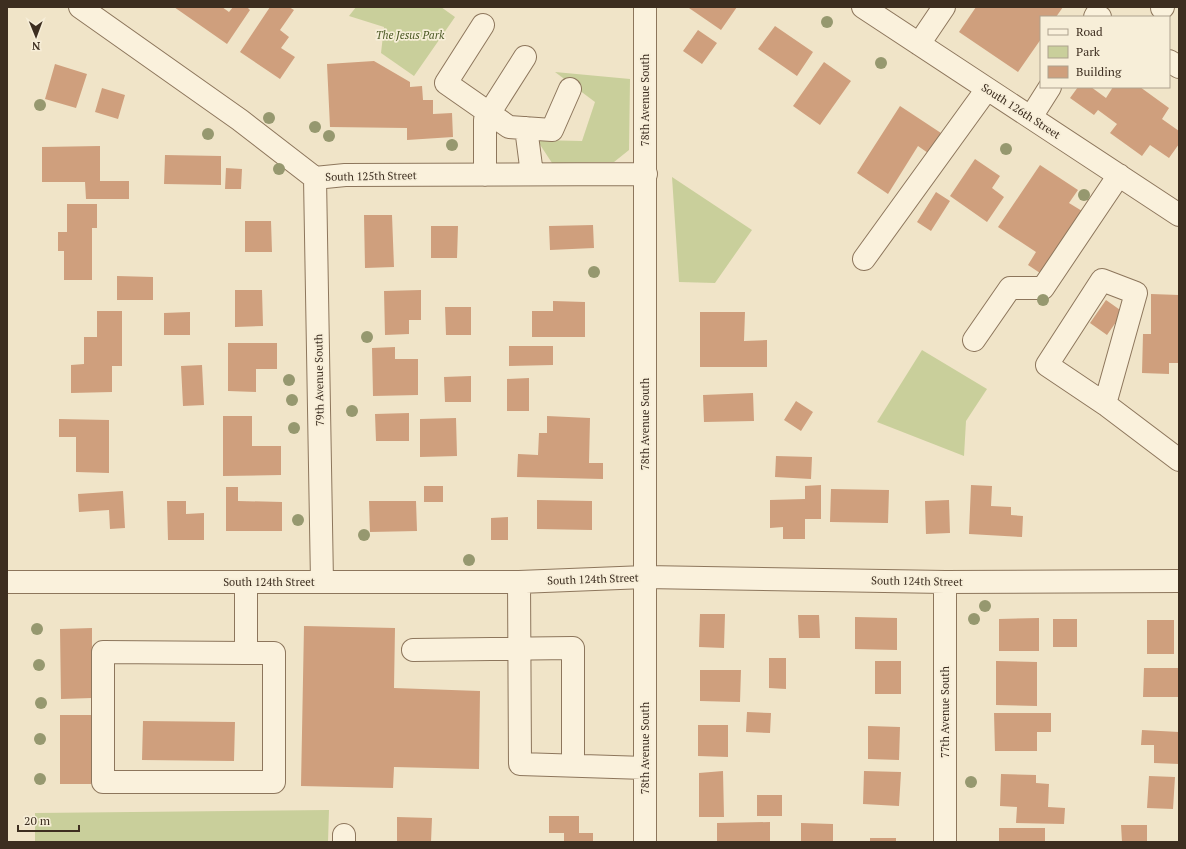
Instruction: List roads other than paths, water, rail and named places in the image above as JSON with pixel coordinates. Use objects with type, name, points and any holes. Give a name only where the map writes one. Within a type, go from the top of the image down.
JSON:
[{"type":"street","name":"South 125th Street","points":[[80,7],[240,120],[315,178],[345,175],[646,174]]},
{"type":"street","name":"78th Avenue South","points":[[645,7],[645,842]]},
{"type":"street","name":"South 126th Street","points":[[863,7],[1179,215]]},
{"type":"street","points":[[919,44],[944,7]]},
{"type":"street","points":[[482,25],[446,83],[509,127],[552,130],[570,89]]},
{"type":"street","points":[[485,175],[485,120],[525,57]]},
{"type":"street","points":[[1170,62],[1179,67]]},
{"type":"street","points":[[864,258],[987,88]]},
{"type":"street","points":[[1031,117],[1049,88]]},
{"type":"street","points":[[526,128],[532,174]]},
{"type":"street","points":[[974,340],[1010,288],[1043,288],[1119,175]]},
{"type":"street","name":"79th Avenue South","points":[[315,178],[322,582]]},
{"type":"street","points":[[1105,404],[1136,293],[1102,280],[1047,365],[1105,404],[1179,460]]},
{"type":"street","name":"South 124th Street","points":[[7,582],[519,582],[645,577],[945,582],[1179,581]]},
{"type":"street","points":[[246,582],[246,652]]},
{"type":"street","points":[[519,582],[520,764],[645,768]]},
{"type":"street","name":"77th Avenue South","points":[[945,582],[945,842]]},
{"type":"street","points":[[413,650],[573,648],[573,765]]},
{"type":"street","points":[[103,652],[246,652],[274,653],[274,782],[103,782],[103,652]]},
{"type":"park label","name":"The Jesus Park","points":[[410,35]]}]
